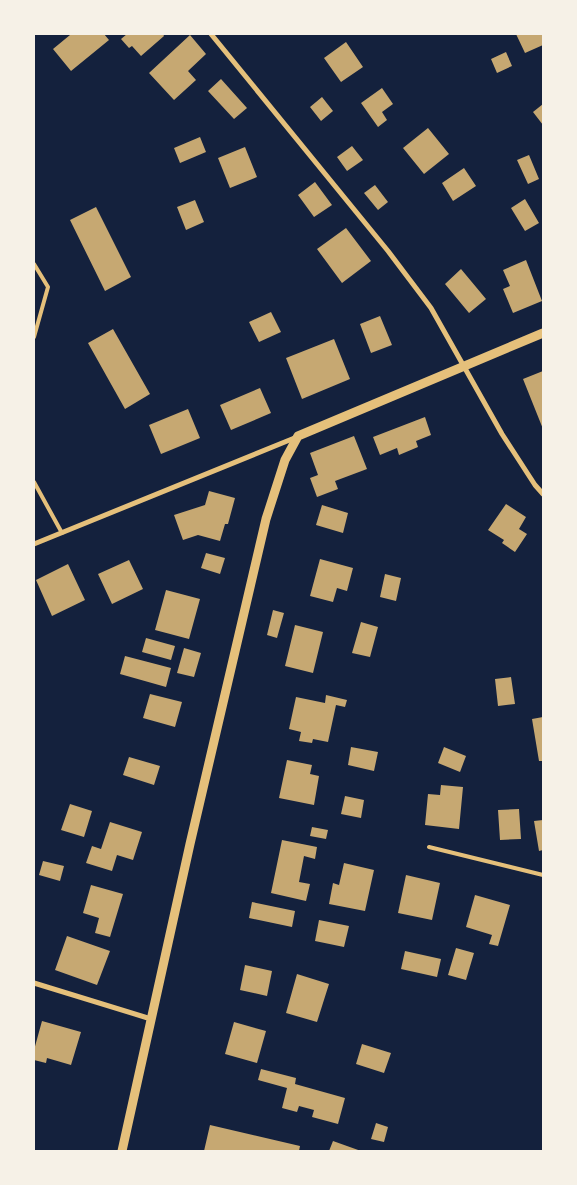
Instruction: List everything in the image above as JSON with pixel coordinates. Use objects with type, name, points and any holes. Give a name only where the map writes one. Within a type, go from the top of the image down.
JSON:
[{"type":"street","points":[[211,34],[413,283],[431,308],[502,434],[543,494]]},
{"type":"street","points":[[34,544],[298,436],[543,332]]},
{"type":"street","points":[[122,1151],[266,519],[285,460],[298,436]]},
{"type":"street","points":[[34,983],[151,1019]]},
{"type":"lane","points":[[34,264],[48,287],[34,337]]},
{"type":"lane","points":[[34,482],[62,532]]},
{"type":"lane","points":[[429,847],[543,875]]},
{"type":"building","points":[[69,34],[104,34],[109,40],[71,71],[53,49]]},
{"type":"building","points":[[127,34],[163,34],[164,36],[141,56],[132,46],[129,48],[121,39]]},
{"type":"building","points":[[516,34],[543,34],[543,45],[525,53]]},
{"type":"building","points":[[190,35],[206,54],[188,71],[196,80],[174,100],[149,73]]},
{"type":"building","points":[[346,42],[363,67],[341,82],[324,58]]},
{"type":"building","points":[[506,52],[512,66],[497,73],[491,59]]},
{"type":"building","points":[[221,79],[247,108],[234,119],[208,91]]},
{"type":"building","points":[[382,88],[393,104],[382,112],[387,120],[378,127],[361,103]]},
{"type":"building","points":[[322,97],[333,111],[321,121],[310,107]]},
{"type":"building","points":[[543,104],[543,125],[533,112]]},
{"type":"building","points":[[428,128],[449,154],[424,174],[403,148]]},
{"type":"building","points":[[200,137],[206,152],[180,163],[174,148]]},
{"type":"building","points":[[352,146],[363,160],[347,171],[337,157]]},
{"type":"building","points":[[245,147],[257,177],[230,188],[218,158]]},
{"type":"building","points":[[529,155],[539,179],[528,184],[517,160]]},
{"type":"building","points":[[464,168],[476,186],[453,201],[442,183]]},
{"type":"building","points":[[315,182],[332,205],[314,217],[298,195]]},
{"type":"building","points":[[375,185],[388,202],[378,210],[364,193]]},
{"type":"building","points":[[525,199],[539,223],[525,231],[511,208]]},
{"type":"building","points":[[195,200],[204,222],[186,230],[177,207]]},
{"type":"building","points":[[96,207],[131,277],[105,291],[70,220]]},
{"type":"building","points":[[346,228],[371,261],[342,283],[317,249]]},
{"type":"building","points":[[526,260],[542,301],[513,313],[503,289],[510,286],[503,270]]},
{"type":"building","points":[[461,269],[486,299],[469,313],[445,284]]},
{"type":"building","points":[[271,312],[281,332],[259,342],[249,322]]},
{"type":"building","points":[[380,316],[392,345],[371,353],[360,324]]},
{"type":"building","points":[[113,329],[150,394],[125,409],[88,343]]},
{"type":"building","points":[[334,339],[350,379],[302,399],[286,358]]},
{"type":"building","points":[[543,371],[543,429],[523,379]]},
{"type":"building","points":[[260,388],[271,413],[231,430],[220,405]]},
{"type":"building","points":[[188,409],[200,438],[161,454],[149,425]]},
{"type":"building","points":[[425,417],[431,435],[416,441],[418,447],[399,455],[397,448],[380,455],[373,437]]},
{"type":"building","points":[[354,436],[367,469],[335,481],[338,489],[317,497],[310,478],[318,475],[310,453]]},
{"type":"building","points":[[209,491],[235,498],[228,524],[225,524],[220,541],[198,535],[183,540],[174,515],[205,505]]},
{"type":"building","points":[[506,504],[526,517],[519,529],[527,534],[515,552],[502,543],[504,540],[488,530]]},
{"type":"building","points":[[322,505],[348,513],[343,533],[316,525]]},
{"type":"building","points":[[206,553],[225,558],[220,574],[201,568]]},
{"type":"building","points":[[320,559],[353,568],[347,591],[337,588],[333,602],[310,596]]},
{"type":"building","points":[[129,560],[143,589],[112,604],[98,574]]},
{"type":"building","points":[[68,564],[85,600],[52,616],[36,580]]},
{"type":"building","points":[[385,574],[401,578],[396,601],[380,597]]},
{"type":"building","points":[[166,590],[200,599],[189,639],[155,630]]},
{"type":"building","points":[[273,610],[284,613],[277,638],[267,635]]},
{"type":"building","points":[[361,622],[378,627],[370,657],[352,653]]},
{"type":"building","points":[[295,625],[323,632],[313,673],[285,666]]},
{"type":"building","points":[[146,638],[175,646],[171,660],[142,652]]},
{"type":"building","points":[[184,648],[201,653],[194,677],[177,673]]},
{"type":"building","points":[[125,656],[171,668],[166,687],[120,674]]},
{"type":"building","points":[[511,677],[515,704],[498,706],[495,679]]},
{"type":"building","points":[[150,694],[182,702],[175,727],[143,718]]},
{"type":"building","points":[[326,695],[347,700],[345,707],[336,705],[328,742],[313,739],[312,743],[299,741],[301,732],[289,729],[296,697],[325,703]]},
{"type":"building","points":[[543,717],[543,761],[539,761],[532,719]]},
{"type":"building","points":[[351,747],[378,752],[374,771],[348,765]]},
{"type":"building","points":[[444,747],[466,756],[460,772],[438,763]]},
{"type":"building","points":[[129,757],[160,766],[154,785],[123,775]]},
{"type":"building","points":[[287,760],[312,765],[310,774],[319,776],[314,805],[279,798]]},
{"type":"building","points":[[441,785],[463,787],[459,829],[425,825],[428,794],[440,795]]},
{"type":"building","points":[[345,796],[364,800],[361,818],[341,814]]},
{"type":"building","points":[[70,804],[92,811],[84,837],[61,830]]},
{"type":"building","points":[[519,809],[521,839],[500,840],[498,810]]},
{"type":"building","points":[[543,820],[543,850],[539,851],[534,821]]},
{"type":"building","points":[[110,822],[142,832],[133,860],[117,855],[112,871],[86,863],[92,846],[101,849]]},
{"type":"building","points":[[312,827],[328,830],[326,839],[310,836]]},
{"type":"building","points":[[282,840],[317,847],[315,859],[304,856],[299,882],[310,884],[306,901],[271,893]]},
{"type":"building","points":[[43,861],[64,866],[60,881],[39,875]]},
{"type":"building","points":[[344,863],[374,870],[365,911],[329,904],[333,883],[339,885]]},
{"type":"building","points":[[406,875],[440,883],[432,920],[398,913]]},
{"type":"building","points":[[91,885],[123,894],[110,937],[95,933],[99,918],[83,913]]},
{"type":"building","points":[[475,895],[510,905],[498,946],[489,944],[492,935],[466,927]]},
{"type":"building","points":[[252,902],[295,911],[292,927],[249,918]]},
{"type":"building","points":[[319,920],[349,926],[344,947],[315,941]]},
{"type":"building","points":[[67,936],[110,951],[97,985],[55,970]]},
{"type":"building","points":[[456,948],[474,953],[466,980],[448,975]]},
{"type":"building","points":[[405,951],[441,959],[437,977],[401,969]]},
{"type":"building","points":[[245,965],[272,971],[267,996],[240,990]]},
{"type":"building","points":[[297,974],[329,984],[317,1022],[286,1013]]},
{"type":"building","points":[[42,1021],[81,1032],[71,1065],[47,1058],[46,1063],[34,1060],[34,1050]]},
{"type":"building","points":[[234,1022],[266,1031],[257,1063],[225,1054]]},
{"type":"building","points":[[362,1044],[391,1053],[384,1073],[356,1064]]},
{"type":"building","points":[[261,1069],[296,1078],[295,1084],[345,1098],[338,1124],[312,1117],[314,1110],[299,1106],[297,1112],[282,1108],[287,1088],[258,1080]]},
{"type":"building","points":[[376,1123],[388,1127],[384,1142],[371,1139]]},
{"type":"building","points":[[210,1125],[300,1146],[299,1151],[204,1151]]},
{"type":"building","points":[[333,1141],[361,1151],[329,1151]]}]
